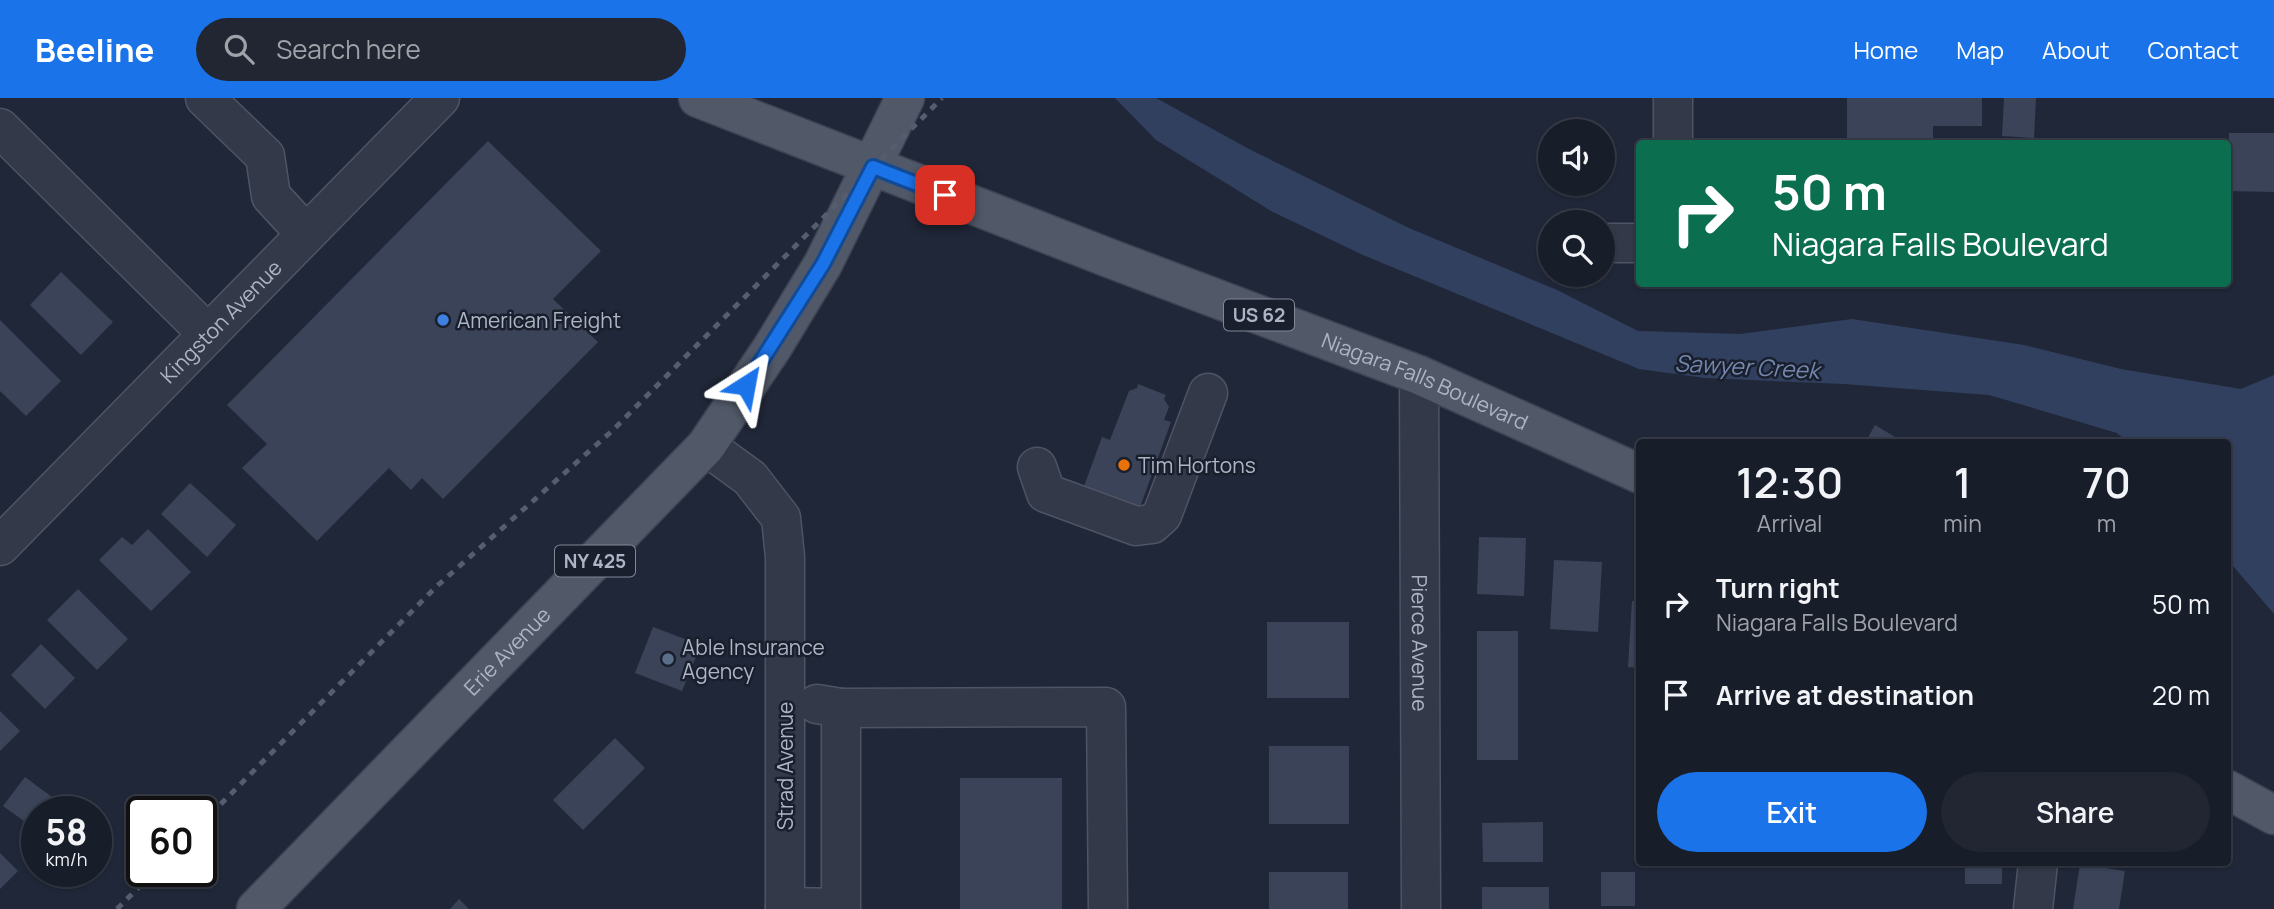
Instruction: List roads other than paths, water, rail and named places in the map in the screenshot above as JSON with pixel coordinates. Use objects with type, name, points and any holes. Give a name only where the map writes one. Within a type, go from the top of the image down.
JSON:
[{"type":"main road","name":"Niagara Falls Boulevard","points":[[698,98],[1419,375],[1636,472]]},
{"type":"main road","name":"NY 425","points":[[873,167],[905,98]]},
{"type":"main road","name":"Erie Avenue","points":[[256,909],[706,446],[772,348],[823,264],[873,167]]},
{"type":"main road","points":[[2231,792],[2274,815]]},
{"type":"street","points":[[0,112],[14,98]]},
{"type":"street","points":[[205,98],[265,156],[271,196],[306,234]]},
{"type":"street","name":"Kingston Avenue","points":[[0,545],[440,98]]},
{"type":"street","points":[[1673,98],[1674,140]]},
{"type":"street","points":[[0,128],[208,334]]},
{"type":"street","points":[[1615,243],[1636,243]]},
{"type":"street","name":"Pierce Avenue","points":[[1419,375],[1421,909]]},
{"type":"street","points":[[1037,467],[1045,493],[1136,526],[1152,524],[1162,515],[1208,393]]},
{"type":"street","name":"Strad Avenue","points":[[706,446],[750,478],[781,518],[785,557],[785,908]]},
{"type":"street","points":[[785,699],[841,708],[1106,707],[1108,909]]},
{"type":"street","points":[[785,908],[841,909],[841,708]]},
{"type":"street","points":[[2033,909],[2038,866]]},
{"type":"water","name":"Sawyer Creek","points":[[1115,98],[1156,98],[1251,150],[1409,228],[1538,282],[1538,287],[1557,290],[1638,331],[1740,334],[1852,319],[2024,345],[2121,369],[2241,389],[2274,375],[2274,614],[2231,564],[2231,439],[2124,439],[2117,433],[1989,395],[1844,384],[1705,378],[1639,369],[1363,255],[1273,212],[1156,140]]},
{"type":"railway","points":[[217,808],[437,586],[612,431],[942,98]]},
{"type":"railway","points":[[117,909],[139,887]]},
{"type":"place","name":"American Freight","points":[[443,320]]},
{"type":"place","name":"Tim Hortons","points":[[1124,465]]},
{"type":"place","name":"Able Insurance Agency","points":[[668,659]]}]
